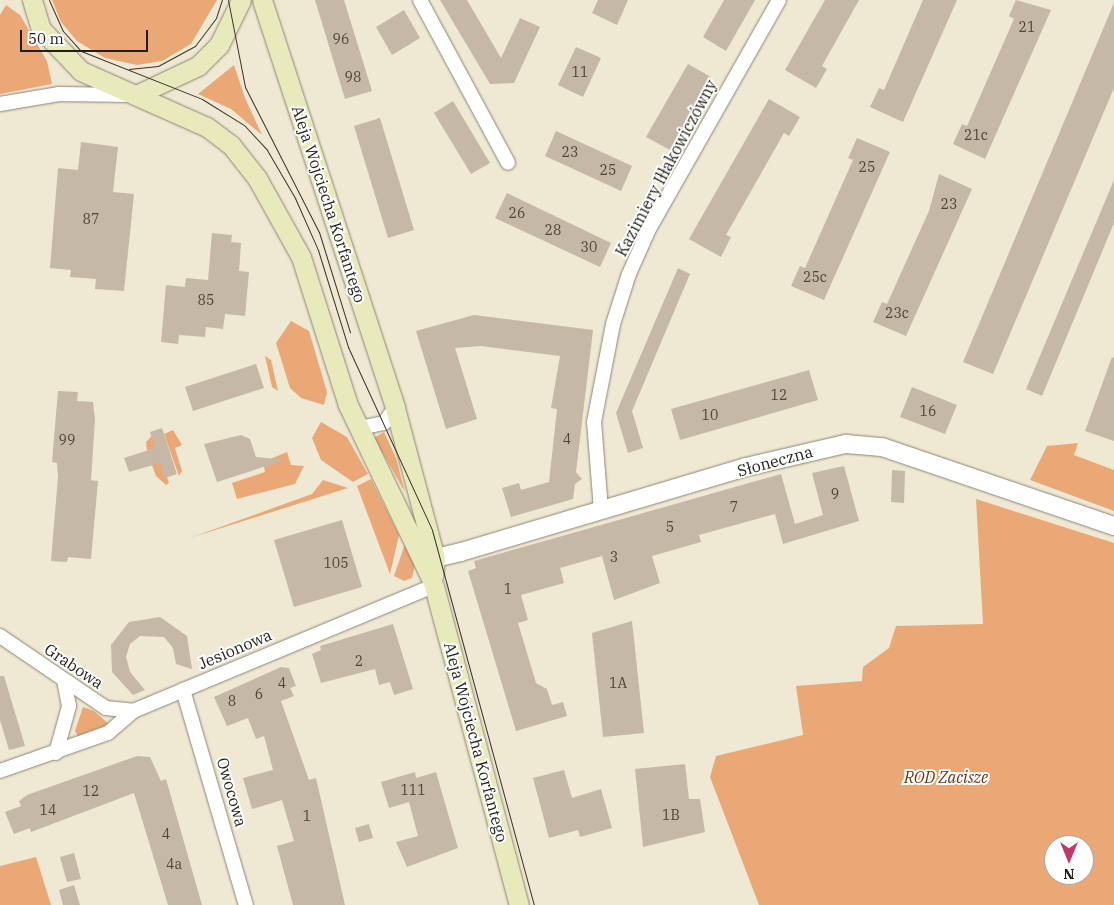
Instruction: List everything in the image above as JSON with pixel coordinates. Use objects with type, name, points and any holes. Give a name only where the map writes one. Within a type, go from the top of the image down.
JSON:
[{"type":"main road","points":[[32,0],[40,29],[58,52],[81,71],[136,95],[198,66],[219,45],[241,0]]},
{"type":"main road","name":"Aleja Wojciecha Korfantego","points":[[262,0],[395,408],[435,558],[433,583]]},
{"type":"main road","name":"Aleja Wojciecha Korfantego","points":[[136,95],[207,127],[231,145],[257,178],[301,257],[335,369],[360,428],[402,512],[433,583],[519,905]]},
{"type":"street","points":[[420,0],[508,163]]},
{"type":"street","name":"Kazimiery Iłłakowiczówny","points":[[601,510],[594,422],[613,324],[629,274],[779,0]]},
{"type":"street","name":"Aleja Wojciecha Korfantego","points":[[0,104],[59,94],[136,95]]},
{"type":"street","points":[[360,428],[384,423],[395,408]]},
{"type":"street","name":"Słoneczna","points":[[435,558],[601,510],[846,444],[882,447],[1114,526]]},
{"type":"street","points":[[402,512],[435,558]]},
{"type":"street","name":"Jesionowa","points":[[0,771],[56,753],[108,733],[134,711],[433,583]]},
{"type":"street","name":"Grabowa","points":[[0,636],[106,708],[134,711]]},
{"type":"street","points":[[56,753],[69,706],[64,680]]},
{"type":"street","name":"Owocowa","points":[[183,690],[246,905]]},
{"type":"green space","points":[[52,0],[217,0],[191,44],[162,61],[137,65],[105,58],[77,41],[61,22]]},
{"type":"green space","points":[[6,5],[20,15],[47,61],[52,84],[0,94],[0,15]]},
{"type":"green space","points":[[234,65],[245,98],[262,135],[231,109],[198,94]]},
{"type":"green space","points":[[291,321],[309,331],[327,392],[324,405],[301,398],[290,388],[276,343]]},
{"type":"green space","points":[[265,356],[271,360],[278,391],[272,387]]},
{"type":"green space","points":[[321,422],[347,437],[368,474],[353,482],[321,460],[312,438]]},
{"type":"green space","points":[[173,430],[182,445],[175,448],[182,471],[179,476],[164,434]]},
{"type":"green space","points":[[384,432],[396,458],[405,492],[374,438]]},
{"type":"green space","points":[[152,436],[169,483],[166,485],[156,476],[147,451],[146,442]]},
{"type":"green space","points":[[1078,443],[1074,455],[1114,470],[1114,511],[1030,480],[1047,446]]},
{"type":"green space","points":[[287,452],[291,465],[304,466],[295,484],[237,499],[232,483],[265,472],[263,462]]},
{"type":"green space","points":[[371,479],[399,535],[390,574],[357,486]]},
{"type":"green space","points":[[323,480],[348,488],[190,538],[312,494]]},
{"type":"green space","name":"ROD Zacisze","points":[[976,499],[1114,543],[1114,905],[759,905],[710,777],[716,756],[803,735],[796,686],[862,681],[863,667],[889,648],[896,626],[983,624]]},
{"type":"green space","points":[[406,541],[415,565],[412,578],[404,581],[394,576]]},
{"type":"green space","points":[[83,707],[94,711],[109,724],[78,736],[75,731]]},
{"type":"green space","points":[[36,857],[51,905],[0,905],[0,866]]},
{"type":"building","points":[[315,0],[344,0],[372,91],[345,99]]},
{"type":"building","points":[[440,0],[467,0],[501,58],[520,18],[540,27],[514,83],[490,84]]},
{"type":"building","points":[[598,0],[628,0],[617,25],[592,13]]},
{"type":"building","points":[[724,0],[755,0],[726,51],[703,37]]},
{"type":"building","points":[[825,0],[859,0],[822,66],[827,69],[816,88],[785,70]]},
{"type":"building","points":[[923,0],[957,0],[903,122],[870,107],[879,88],[884,90]]},
{"type":"building","points":[[1016,0],[1051,10],[985,159],[953,144],[962,124],[967,126],[1014,19],[1009,16]]},
{"type":"building","points":[[1114,3],[1114,88],[993,374],[963,362]]},
{"type":"building","points":[[404,10],[420,38],[392,55],[376,27]]},
{"type":"building","points":[[576,47],[601,58],[583,97],[558,85]]},
{"type":"building","points":[[688,64],[711,77],[670,150],[646,137]]},
{"type":"building","points":[[769,99],[800,117],[789,136],[784,133],[726,235],[731,237],[721,257],[689,239]]},
{"type":"building","points":[[453,101],[490,163],[471,174],[434,113]]},
{"type":"building","points":[[380,118],[414,230],[388,238],[354,126]]},
{"type":"building","points":[[556,131],[632,166],[621,191],[545,156]]},
{"type":"building","points":[[857,138],[890,152],[824,300],[791,286],[800,266],[805,268],[853,160],[848,158]]},
{"type":"building","points":[[81,142],[118,147],[113,192],[134,194],[124,291],[95,289],[96,279],[70,277],[71,270],[50,268],[58,168],[78,170]]},
{"type":"building","points":[[939,174],[972,189],[906,336],[873,322],[882,302],[887,304],[929,211]]},
{"type":"building","points":[[1114,180],[1114,223],[1042,396],[1026,389]]},
{"type":"building","points":[[507,193],[611,243],[600,267],[495,218]]},
{"type":"building","points":[[212,233],[232,235],[231,242],[241,243],[239,271],[249,272],[245,316],[225,314],[223,329],[206,327],[205,337],[179,335],[178,344],[161,342],[166,285],[185,287],[186,278],[208,280]]},
{"type":"building","points":[[678,268],[690,274],[632,411],[643,448],[628,453],[616,413]]},
{"type":"building","points":[[474,315],[593,330],[576,472],[582,479],[575,484],[573,499],[511,517],[502,488],[519,483],[521,490],[549,482],[557,409],[551,408],[560,356],[481,346],[455,348],[477,419],[446,429],[416,331]]},
{"type":"building","points":[[1112,357],[1114,358],[1114,441],[1085,431]]},
{"type":"building","points":[[256,364],[264,388],[193,411],[185,387]]},
{"type":"building","points":[[809,370],[818,400],[680,440],[671,409]]},
{"type":"building","points":[[912,387],[957,405],[945,434],[900,417]]},
{"type":"building","points":[[58,391],[78,392],[77,401],[93,402],[95,419],[91,480],[98,481],[91,559],[68,557],[67,562],[51,561],[58,477],[57,463],[52,462]]},
{"type":"building","points":[[162,428],[177,474],[165,478],[160,463],[129,472],[124,458],[155,448],[150,432]]},
{"type":"building","points":[[241,435],[250,439],[256,457],[285,460],[217,482],[204,444]]},
{"type":"building","points":[[844,466],[859,521],[783,544],[775,514],[699,535],[701,542],[652,556],[660,583],[614,600],[602,556],[560,568],[564,583],[521,595],[528,620],[518,623],[536,683],[547,689],[552,705],[563,702],[567,716],[516,731],[468,571],[476,568],[474,561],[781,474],[795,524],[823,515],[812,473]]},
{"type":"building","points":[[892,470],[905,471],[904,503],[891,502]]},
{"type":"building","points":[[342,520],[362,587],[294,607],[274,540]]},
{"type":"building","points":[[160,617],[187,636],[192,669],[176,664],[173,648],[164,637],[140,636],[130,644],[126,657],[130,672],[145,690],[133,695],[112,672],[111,645],[129,622]]},
{"type":"building","points":[[632,621],[644,733],[603,737],[592,633]]},
{"type":"building","points":[[393,624],[413,689],[394,695],[390,682],[379,685],[375,669],[321,683],[312,654],[321,650],[320,646]]},
{"type":"building","points":[[281,667],[289,668],[296,686],[290,688],[294,696],[281,701],[309,780],[316,778],[345,905],[293,905],[277,846],[294,841],[282,800],[252,809],[243,778],[273,770],[264,736],[256,739],[248,718],[227,726],[214,697]]},
{"type":"building","points":[[0,676],[4,676],[25,746],[9,750],[0,720]]},
{"type":"building","points":[[137,756],[150,757],[161,781],[166,779],[202,905],[168,905],[134,793],[31,832],[30,828],[14,834],[5,812],[21,806],[19,801],[27,795]]},
{"type":"building","points":[[685,764],[689,799],[700,799],[705,832],[643,847],[635,769]]},
{"type":"building","points":[[564,770],[572,798],[601,789],[612,828],[580,837],[578,830],[549,838],[533,778]]},
{"type":"building","points":[[415,772],[416,778],[436,772],[458,848],[407,867],[396,842],[418,836],[409,802],[389,808],[381,782]]},
{"type":"building","points":[[369,824],[373,838],[359,842],[355,828]]},
{"type":"building","points":[[74,853],[81,879],[67,882],[60,857]]},
{"type":"building","points":[[74,885],[80,905],[63,905],[59,890]]},
{"type":"tram line","points":[[49,0],[63,31],[81,51],[202,99],[244,125],[267,150],[295,198],[318,250],[348,347],[432,530],[534,905]]},
{"type":"tram line","points":[[129,69],[158,66],[195,46],[216,18],[222,0]]},
{"type":"tram line","points":[[228,0],[245,87],[319,232],[350,332]]}]
